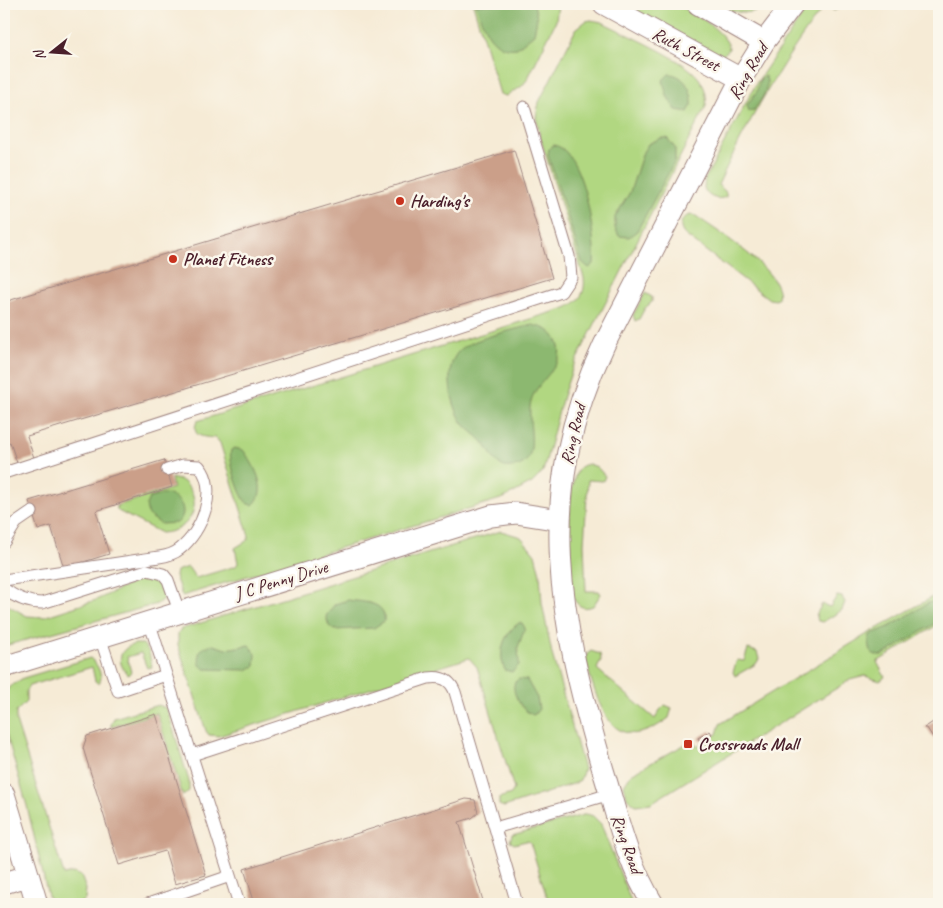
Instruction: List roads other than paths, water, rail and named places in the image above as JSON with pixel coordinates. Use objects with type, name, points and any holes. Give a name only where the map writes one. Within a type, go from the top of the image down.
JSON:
[{"type":"street","name":"Ruth Street","points":[[604,4],[742,79]]},
{"type":"street","points":[[698,4],[764,42]]},
{"type":"street","name":"Ring Road","points":[[653,904],[632,863],[610,794],[581,692],[568,634],[561,572],[560,520],[569,441],[592,371],[742,79],[764,42],[793,4]]},
{"type":"street","name":"J C Penny Drive","points":[[4,667],[491,516],[516,513],[560,520]]},
{"type":"street","points":[[4,794],[36,904]]},
{"type":"street","points":[[4,883],[28,876]]},
{"type":"lane","points":[[4,473],[561,292],[567,285],[570,277],[569,256],[524,107]]},
{"type":"lane","points":[[4,580],[159,557],[180,549],[190,540],[202,519],[208,493],[207,483],[204,472],[199,466],[183,465],[167,470]]},
{"type":"lane","points":[[4,542],[16,523],[32,512]]},
{"type":"lane","points":[[4,589],[21,600],[42,603],[133,573],[155,571],[163,574],[168,580],[179,612]]},
{"type":"lane","points":[[149,621],[239,904]]},
{"type":"lane","points":[[100,638],[118,691],[166,676]]},
{"type":"lane","points":[[192,755],[428,678],[442,678],[449,682],[455,692],[517,904]]},
{"type":"lane","points":[[495,828],[610,794]]},
{"type":"lane","points":[[148,904],[230,876]]},
{"type":"place","name":"Harding's","points":[[400,201]]},
{"type":"place","name":"Planet Fitness","points":[[173,259]]},
{"type":"place","name":"Crossroads Mall","points":[[688,744]]}]
